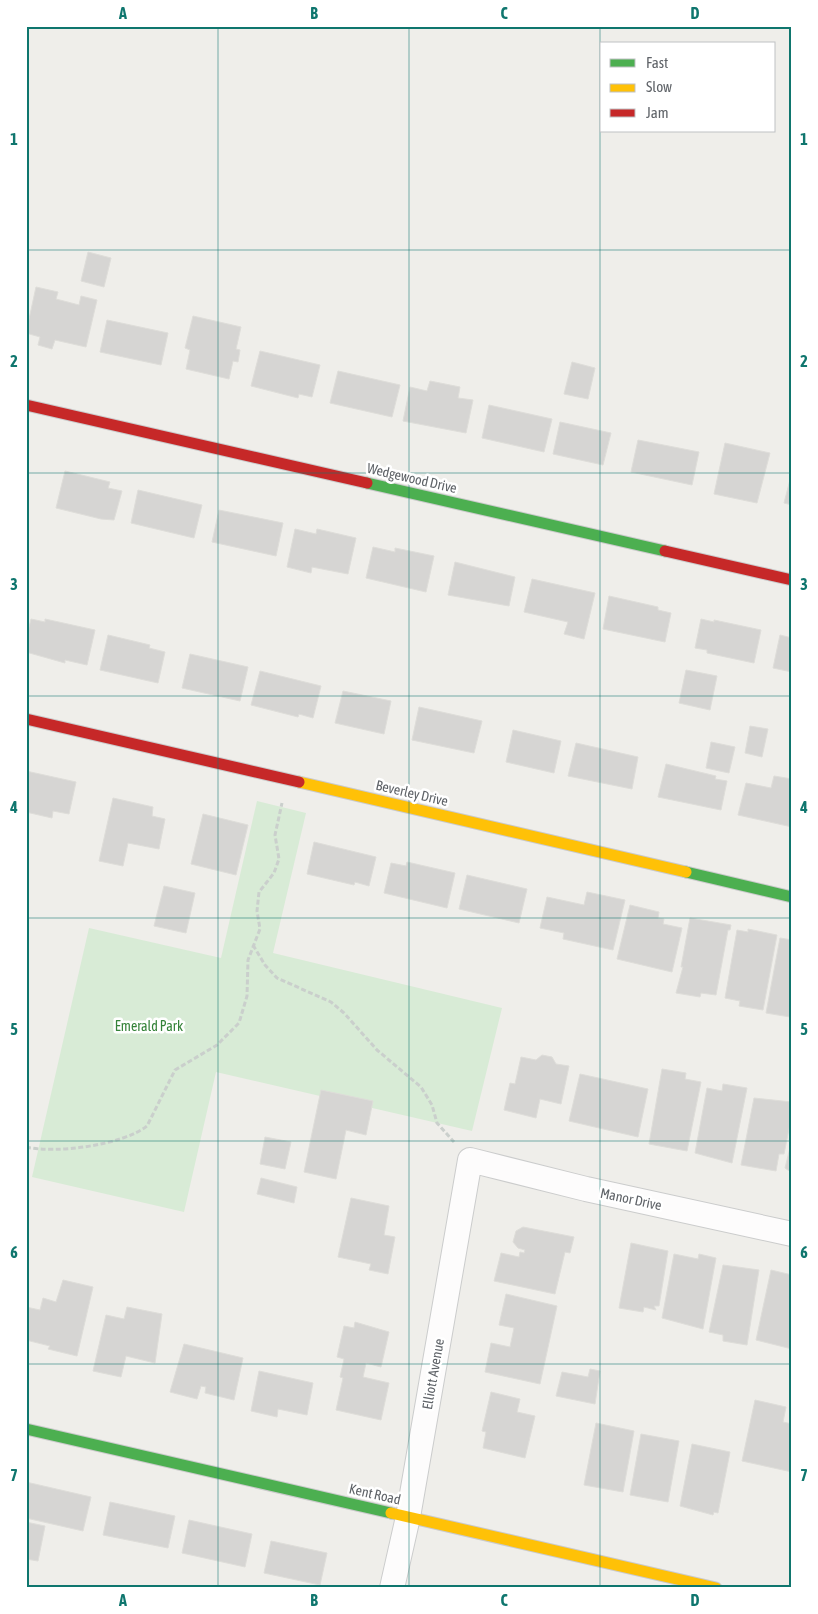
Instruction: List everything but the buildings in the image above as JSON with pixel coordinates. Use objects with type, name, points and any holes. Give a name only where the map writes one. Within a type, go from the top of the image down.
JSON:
[{"type":"street","name":"Wedgewood Drive","points":[[27,408],[792,580]]},
{"type":"street","name":"Beverley Drive","points":[[26,719],[792,897]]},
{"type":"street","name":"Manor Drive","points":[[470,1160],[586,1189],[792,1234]]},
{"type":"street","name":"Elliott Avenue","points":[[392,1588],[408,1517],[470,1160]]},
{"type":"street","name":"Kent Road","points":[[26,1430],[716,1588]]},
{"type":"path","points":[[26,1147],[39,1150],[78,1146],[132,1135],[147,1126],[175,1070],[217,1045],[239,1023],[248,996],[248,960],[260,929],[257,911],[259,892],[274,873],[279,859],[276,827],[288,780]]},
{"type":"path","points":[[253,945],[265,965],[277,978],[331,1002],[344,1013],[377,1050],[421,1087],[432,1105],[437,1123],[470,1160]]},
{"type":"green space","name":"Emerald Park","points":[[257,801],[306,813],[273,953],[502,1008],[472,1131],[216,1072],[184,1212],[32,1177],[89,928],[221,958]]},
{"type":"traffic: fast","points":[[367,483],[665,551]]},
{"type":"traffic: fast","points":[[686,872],[792,897]]},
{"type":"traffic: fast","points":[[26,1429],[391,1513]]},
{"type":"traffic: slow","points":[[299,782],[686,872]]},
{"type":"traffic: slow","points":[[391,1513],[716,1588]]},
{"type":"traffic: jam","points":[[26,405],[367,483]]},
{"type":"traffic: jam","points":[[665,551],[792,580]]},
{"type":"traffic: jam","points":[[26,719],[299,782]]}]
